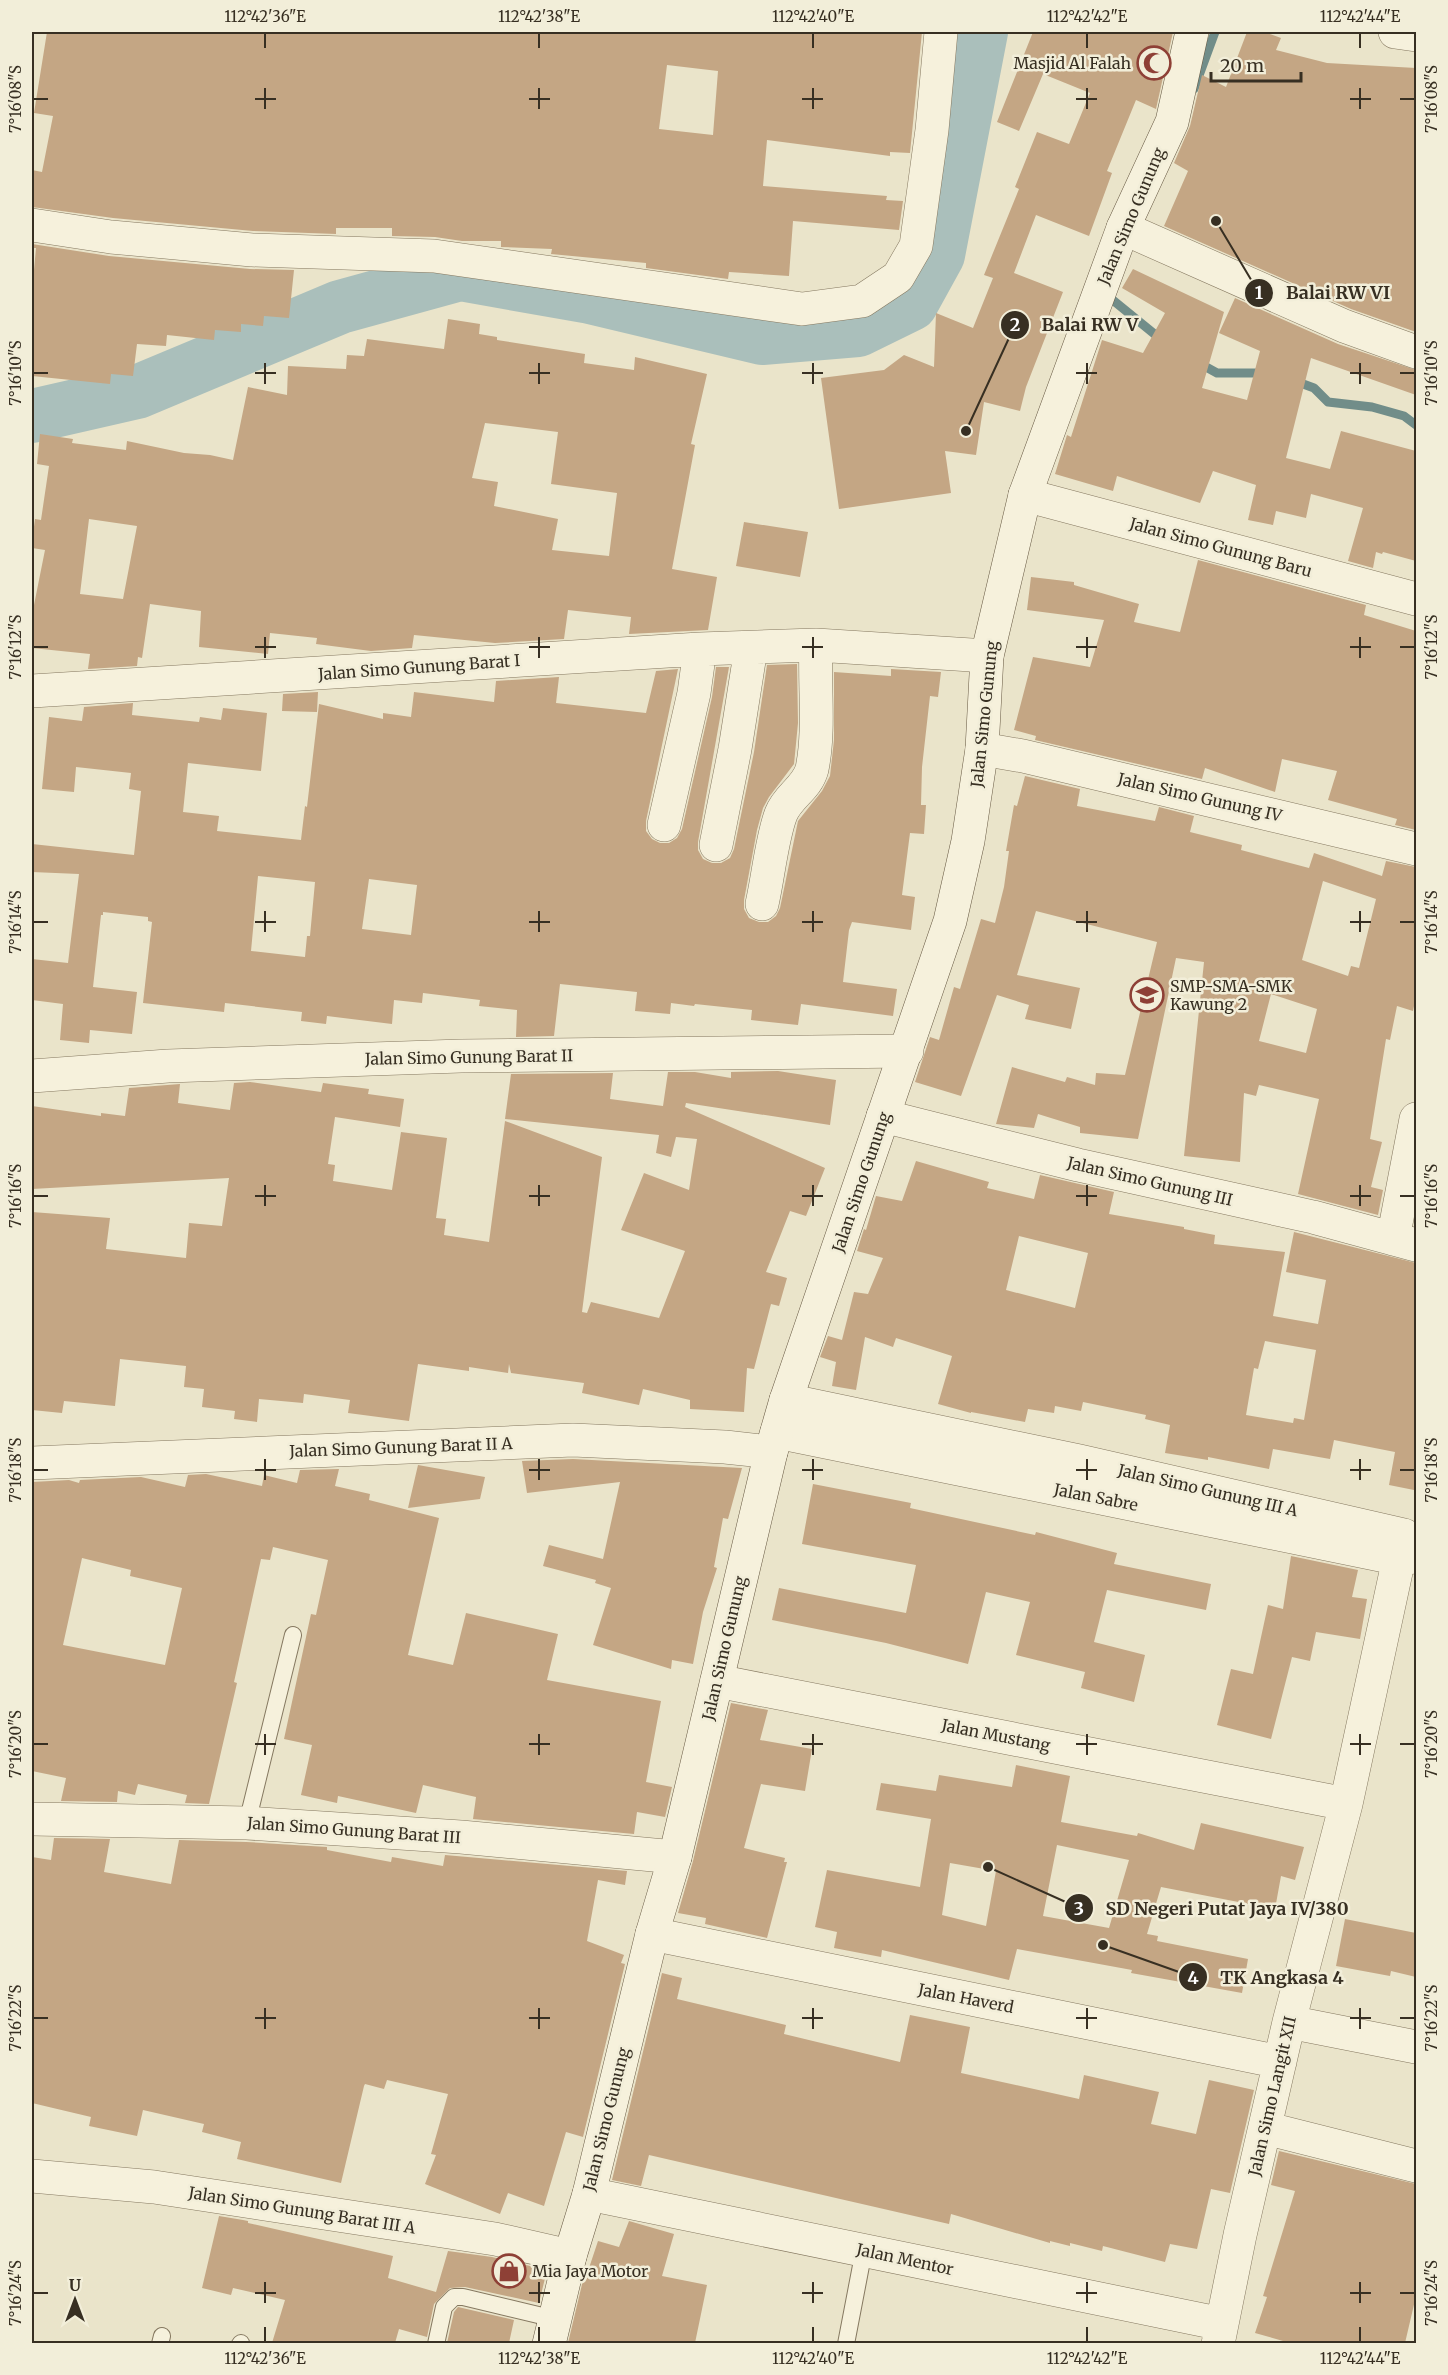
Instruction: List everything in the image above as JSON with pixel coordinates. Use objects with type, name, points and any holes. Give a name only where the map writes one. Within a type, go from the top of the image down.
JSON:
[{"type":"street","points":[[32,225],[111,237],[252,250],[434,256],[802,309],[862,301],[898,277],[916,246],[932,130],[940,32]]},
{"type":"street","name":"Jalan Simo Gunung","points":[[552,2331],[652,1934],[675,1857],[774,1442],[786,1400],[950,921],[968,841],[982,748],[987,656],[1025,495],[1133,233],[1172,122],[1192,32]]},
{"type":"street","points":[[1395,32],[1416,35]]},
{"type":"street","points":[[1133,233],[1344,326],[1416,352]]},
{"type":"street","name":"Jalan Simo Gunung Baru","points":[[1025,495],[1416,599]]},
{"type":"street","points":[[762,904],[780,815],[787,801],[806,783],[812,767],[816,645]]},
{"type":"street","name":"Jalan Simo Gunung Barat I","points":[[32,691],[700,649],[816,645],[987,656]]},
{"type":"street","points":[[716,845],[751,648]]},
{"type":"street","points":[[664,825],[694,693],[700,649]]},
{"type":"street","name":"Jalan Simo Gunung IV","points":[[982,748],[1416,849]]},
{"type":"street","name":"Jalan Simo Gunung Barat II","points":[[32,1076],[168,1066],[461,1056],[907,1051]]},
{"type":"street","name":"Jalan Simo Gunung III","points":[[883,1116],[1078,1165],[1314,1217],[1405,1242]]},
{"type":"street","points":[[1405,1242],[1416,1119]]},
{"type":"street","name":"Jalan Simo Gunung III A","points":[[786,1400],[1079,1461],[1409,1548]]},
{"type":"street","name":"Jalan Simo Gunung Barat II A","points":[[32,1463],[573,1440],[725,1447],[774,1442]]},
{"type":"street","name":"Jalan Sabre","points":[[774,1442],[1409,1548]]},
{"type":"street","name":"Jalan Simo Langit XII","points":[[1220,2334],[1240,2235],[1289,2022],[1409,1548]]},
{"type":"street","name":"Jalan Mustang","points":[[717,1681],[1346,1804]]},
{"type":"street","name":"Jalan Simo Gunung Barat III","points":[[32,1819],[248,1823],[461,1837],[675,1857]]},
{"type":"street","name":"Jalan Haverd","points":[[652,1934],[1280,2062]]},
{"type":"street","points":[[1289,2022],[1416,2047]]},
{"type":"street","points":[[1265,2128],[1416,2166]]},
{"type":"street","name":"Jalan Simo Gunung Barat III A","points":[[32,2176],[177,2191],[495,2239],[570,2256]]},
{"type":"street","name":"Jalan Mentor","points":[[588,2194],[864,2250],[1220,2334]]},
{"type":"lane","points":[[248,1823],[293,1635]]},
{"type":"lane","points":[[846,2343],[864,2250]]},
{"type":"lane","points":[[436,2343],[444,2307],[454,2297],[463,2297],[552,2331]]},
{"type":"building","points":[[47,32],[922,32],[910,153],[890,152],[890,156],[767,140],[763,186],[887,196],[886,200],[903,201],[899,230],[793,221],[789,276],[729,272],[728,279],[646,268],[646,263],[551,254],[552,249],[501,247],[501,241],[392,236],[392,228],[336,228],[336,234],[253,231],[113,218],[32,207],[32,170],[42,172],[53,116],[34,113]],"holes":[[[667,65],[718,71],[713,135],[659,129]]]},
{"type":"building","points":[[1033,32],[1173,32],[1156,109],[1136,100],[1107,171],[1112,173],[1089,236],[1036,215],[1014,273],[1063,292],[1026,387],[1020,411],[984,402],[976,455],[945,451],[951,493],[839,509],[821,378],[884,370],[904,355],[934,367],[936,313],[973,328],[993,278],[984,275],[1019,189],[1015,187],[1037,132],[1069,144],[1090,93],[1043,74],[1019,131],[997,122]]},
{"type":"building","points":[[1247,32],[1264,32],[1281,38],[1276,50],[1327,63],[1416,68],[1416,332],[1351,309],[1164,226],[1188,171],[1174,163],[1190,126],[1202,75],[1226,87]]},
{"type":"building","points":[[32,244],[109,256],[250,269],[294,270],[289,318],[264,316],[263,326],[241,324],[241,332],[215,330],[214,340],[167,335],[166,346],[137,344],[133,376],[111,374],[110,384],[32,376],[32,292],[36,248],[32,248]]},
{"type":"building","points":[[1133,269],[1224,312],[1202,388],[1247,400],[1260,351],[1219,333],[1235,298],[1338,344],[1416,370],[1416,395],[1311,358],[1286,458],[1330,469],[1341,431],[1416,451],[1416,561],[1376,552],[1373,568],[1348,561],[1363,508],[1311,494],[1306,518],[1276,511],[1273,525],[1248,520],[1256,485],[1213,471],[1200,503],[1117,476],[1113,491],[1055,474],[1067,435],[1071,437],[1102,340],[1143,353],[1165,313],[1122,288]]},
{"type":"building","points":[[448,319],[480,324],[479,334],[497,337],[497,340],[585,354],[584,363],[634,370],[635,357],[707,374],[691,444],[695,445],[672,569],[717,577],[708,630],[629,634],[631,617],[568,610],[564,639],[495,643],[414,635],[412,648],[371,651],[316,644],[317,638],[270,633],[268,654],[199,647],[201,611],[150,604],[142,658],[138,657],[137,666],[88,669],[90,654],[32,648],[32,615],[45,550],[32,548],[32,542],[35,519],[41,520],[49,466],[37,464],[40,434],[73,439],[72,443],[126,450],[127,441],[233,460],[248,387],[287,395],[288,366],[346,369],[347,355],[364,356],[367,339],[444,349]],"holes":[[[485,423],[558,432],[551,484],[617,493],[609,556],[552,550],[558,519],[494,506],[498,482],[472,478]],[[89,519],[137,526],[123,599],[80,594]]]},
{"type":"building","points":[[744,522],[808,532],[800,577],[736,566]]},
{"type":"building","points":[[1198,560],[1366,605],[1364,615],[1416,631],[1416,830],[1395,825],[1397,819],[1328,800],[1337,771],[1282,759],[1275,792],[1205,768],[1202,779],[1035,740],[1036,736],[1014,730],[1033,657],[1090,667],[1104,620],[1027,610],[1031,577],[1074,582],[1074,585],[1139,604],[1134,622],[1180,632]]},
{"type":"building","points":[[797,664],[798,723],[794,764],[769,797],[763,808],[757,830],[744,909],[749,918],[759,922],[768,922],[776,916],[780,908],[798,821],[822,791],[830,776],[834,740],[834,672],[891,676],[891,669],[941,672],[938,697],[930,696],[922,767],[921,805],[926,805],[924,834],[910,833],[902,895],[915,897],[911,930],[852,922],[849,930],[843,982],[897,989],[893,1016],[801,1004],[798,1025],[751,1020],[752,1010],[695,1004],[694,1006],[671,1003],[670,1014],[635,1011],[637,992],[560,984],[554,1036],[516,1037],[517,1010],[479,1006],[480,1000],[423,993],[422,1003],[394,1000],[392,1024],[327,1016],[326,1024],[301,1021],[302,1012],[225,1003],[224,1012],[143,1003],[152,922],[148,921],[148,917],[103,912],[93,987],[137,992],[132,1034],[90,1030],[89,1043],[60,1040],[63,1004],[32,1000],[32,959],[68,963],[79,874],[32,872],[32,844],[134,855],[141,791],[129,789],[131,773],[76,767],[74,792],[42,789],[49,717],[82,721],[84,707],[133,703],[132,715],[199,722],[200,717],[221,720],[223,708],[267,713],[261,771],[188,763],[183,812],[219,816],[217,831],[301,840],[319,704],[383,719],[383,713],[411,717],[414,692],[494,702],[496,681],[559,677],[556,703],[646,713],[656,671],[678,669],[646,821],[646,831],[652,839],[660,843],[669,843],[677,838],[682,829],[712,697],[716,667],[729,667],[698,842],[698,850],[703,859],[712,863],[721,863],[730,858],[734,849],[754,752],[767,665]],"holes":[[[258,876],[315,882],[310,936],[307,936],[305,957],[251,951]],[[369,879],[417,885],[411,935],[362,929]]]},
{"type":"building","points":[[318,692],[317,712],[282,711],[283,694]]},
{"type":"building","points":[[1025,776],[1080,789],[1077,806],[1155,821],[1159,807],[1194,816],[1190,832],[1242,845],[1241,850],[1309,868],[1314,853],[1382,876],[1386,861],[1416,867],[1416,996],[1413,1011],[1397,1006],[1390,1040],[1386,1039],[1370,1139],[1382,1142],[1371,1187],[1383,1190],[1378,1215],[1298,1194],[1319,1099],[1259,1085],[1256,1096],[1244,1093],[1240,1162],[1184,1156],[1204,962],[1176,958],[1138,1139],[1080,1133],[1080,1127],[1038,1114],[1034,1128],[996,1124],[1012,1067],[1065,1082],[1067,1077],[1095,1085],[1096,1073],[1125,1075],[1157,942],[1036,911],[1017,975],[1080,988],[1071,1029],[1025,1019],[1029,1005],[997,995],[961,1096],[915,1082],[930,1037],[939,1040],[954,987],[960,989],[981,919],[995,923],[1004,887],[1009,851],[1006,851],[1014,805],[1017,806]],"holes":[[[1323,881],[1376,899],[1359,968],[1351,966],[1348,976],[1302,960]],[[1271,994],[1317,1009],[1306,1053],[1259,1041]]]},
{"type":"building","points":[[778,1071],[836,1080],[830,1125],[686,1103],[685,1107],[825,1168],[806,1216],[790,1211],[766,1272],[787,1278],[779,1306],[771,1304],[754,1369],[747,1368],[744,1412],[690,1409],[690,1400],[643,1389],[639,1405],[582,1393],[584,1383],[511,1373],[509,1364],[508,1373],[469,1367],[469,1371],[418,1364],[409,1421],[348,1413],[350,1400],[304,1394],[303,1403],[259,1399],[257,1422],[234,1419],[235,1411],[202,1407],[204,1389],[184,1387],[186,1366],[120,1359],[115,1406],[64,1401],[62,1413],[32,1410],[32,1212],[110,1218],[106,1249],[186,1258],[189,1223],[222,1226],[229,1178],[32,1189],[32,1106],[101,1116],[101,1113],[125,1116],[129,1088],[180,1084],[178,1103],[230,1110],[234,1083],[250,1082],[321,1092],[323,1083],[369,1089],[368,1094],[404,1099],[400,1127],[335,1117],[328,1164],[335,1165],[333,1181],[392,1190],[401,1132],[447,1138],[436,1218],[446,1219],[444,1235],[489,1242],[505,1121],[602,1157],[582,1312],[587,1313],[591,1302],[659,1318],[685,1251],[621,1230],[644,1173],[689,1190],[697,1139],[676,1137],[671,1157],[656,1153],[659,1135],[505,1119],[511,1074],[613,1073],[610,1099],[663,1106],[668,1072],[695,1072],[731,1078],[731,1072]]},
{"type":"building","points":[[916,1161],[989,1182],[987,1188],[1034,1199],[1040,1175],[1114,1192],[1109,1214],[1184,1227],[1184,1229],[1215,1235],[1214,1244],[1285,1252],[1273,1316],[1318,1324],[1326,1280],[1286,1272],[1294,1232],[1416,1263],[1416,1477],[1414,1490],[1389,1485],[1395,1452],[1334,1440],[1330,1459],[1273,1449],[1269,1469],[1208,1457],[1208,1460],[1165,1453],[1170,1425],[1145,1419],[1146,1415],[1083,1402],[1081,1411],[1055,1406],[1054,1413],[1028,1409],[1025,1422],[971,1413],[938,1404],[952,1356],[896,1338],[893,1347],[865,1337],[856,1390],[832,1386],[836,1362],[820,1357],[828,1336],[842,1340],[854,1292],[868,1294],[883,1258],[857,1251],[876,1196],[902,1201]],"holes":[[[1019,1236],[1088,1253],[1075,1308],[1006,1290]],[[1265,1341],[1316,1350],[1304,1420],[1294,1418],[1293,1423],[1246,1415],[1254,1368],[1258,1369]]]},
{"type":"building","points":[[573,1459],[742,1468],[728,1519],[723,1518],[714,1567],[717,1568],[703,1612],[693,1664],[672,1660],[671,1669],[593,1645],[611,1588],[595,1583],[596,1580],[543,1566],[549,1545],[603,1559],[620,1482],[527,1493],[522,1461]]},
{"type":"building","points":[[418,1465],[485,1477],[480,1499],[408,1508]]},
{"type":"building","points":[[339,1469],[335,1486],[370,1494],[369,1500],[439,1518],[408,1655],[453,1665],[466,1613],[558,1634],[547,1680],[661,1701],[646,1782],[672,1787],[665,1817],[637,1812],[634,1834],[473,1819],[476,1797],[423,1785],[416,1813],[338,1796],[337,1803],[301,1795],[312,1745],[284,1739],[311,1614],[316,1615],[328,1560],[273,1547],[270,1560],[261,1559],[234,1682],[237,1683],[209,1804],[185,1803],[187,1795],[138,1784],[135,1795],[118,1791],[117,1802],[61,1801],[66,1778],[32,1771],[32,1482],[69,1480],[79,1483],[80,1480],[141,1477],[185,1487],[188,1475],[206,1474],[262,1486],[264,1475],[297,1483],[300,1470]],"holes":[[[82,1558],[131,1570],[130,1576],[182,1588],[165,1665],[63,1645]]]},
{"type":"building","points":[[813,1484],[911,1503],[910,1508],[1035,1535],[1036,1532],[1117,1553],[1114,1564],[1211,1584],[1206,1610],[1107,1590],[1094,1642],[1145,1655],[1134,1702],[1081,1688],[1085,1672],[1016,1655],[1030,1602],[986,1592],[968,1664],[886,1643],[772,1620],[779,1588],[906,1613],[916,1565],[802,1544]]},
{"type":"building","points":[[1291,1556],[1358,1570],[1352,1597],[1367,1599],[1360,1639],[1316,1632],[1310,1661],[1292,1657],[1271,1739],[1217,1725],[1231,1669],[1253,1674],[1268,1605],[1283,1609]]},
{"type":"building","points":[[731,1703],[768,1710],[760,1740],[812,1749],[805,1791],[761,1784],[744,1848],[785,1858],[784,1862],[787,1862],[767,1938],[705,1924],[706,1918],[678,1913],[693,1861]]},
{"type":"building","points":[[1016,1765],[1070,1776],[1061,1822],[1137,1836],[1138,1833],[1194,1850],[1201,1823],[1304,1847],[1295,1880],[1281,1876],[1275,1909],[1161,1887],[1147,1934],[1158,1936],[1157,1941],[1248,1959],[1242,1993],[1017,1949],[1009,1980],[882,1950],[881,1957],[834,1948],[837,1932],[815,1927],[827,1870],[920,1887],[931,1819],[876,1810],[881,1783],[936,1791],[939,1775],[1012,1787]],"holes":[[[1057,1845],[1129,1860],[1109,1928],[1043,1916]],[[950,1863],[996,1871],[986,1926],[942,1915]]]},
{"type":"building","points":[[54,1838],[110,1839],[104,1872],[171,1884],[179,1840],[327,1847],[327,1850],[391,1862],[392,1857],[443,1866],[445,1855],[627,1871],[625,1885],[598,1880],[587,1941],[624,1955],[621,1963],[625,1964],[583,2137],[566,2132],[544,2206],[508,2193],[500,2214],[425,2184],[436,2155],[431,2154],[448,2094],[387,2080],[384,2089],[365,2084],[364,2086],[341,2183],[237,2159],[241,2142],[202,2132],[204,2124],[143,2110],[137,2136],[89,2126],[91,2117],[32,2103],[32,1857],[51,1860]]},
{"type":"building","points":[[1345,1919],[1416,1933],[1416,1977],[1391,1971],[1390,1976],[1336,1966]]},
{"type":"building","points":[[662,1973],[682,1978],[677,1999],[786,2025],[784,2034],[900,2062],[910,2015],[970,2027],[961,2073],[1079,2099],[1084,2075],[1159,2092],[1151,2124],[1196,2134],[1209,2080],[1254,2090],[1230,2193],[1211,2189],[1197,2249],[1170,2244],[1165,2262],[1103,2246],[1102,2251],[1070,2243],[1070,2246],[1050,2241],[1050,2243],[951,2214],[949,2224],[649,2155],[641,2186],[612,2180]]},
{"type":"building","points":[[1279,2151],[1416,2184],[1416,2296],[1405,2343],[1290,2343],[1255,2333],[1267,2297],[1263,2296],[1295,2191],[1271,2185]]},
{"type":"building","points":[[219,2216],[393,2256],[388,2278],[436,2292],[448,2251],[492,2257],[547,2270],[539,2303],[465,2287],[450,2288],[434,2304],[427,2337],[399,2329],[395,2343],[272,2343],[285,2300],[233,2288],[231,2295],[202,2288]]},
{"type":"building","points":[[629,2221],[674,2234],[662,2276],[707,2285],[695,2343],[568,2343],[584,2276],[586,2277],[598,2241],[619,2247]]},
{"type":"building","points":[[458,2307],[514,2320],[509,2343],[447,2343],[454,2312]]},
{"type":"waterway","points":[[32,416],[137,392],[340,307],[460,274],[590,297],[762,338],[858,330],[911,304],[938,255],[981,32]]},
{"type":"waterway","points":[[1194,89],[1215,32]]},
{"type":"waterway","points":[[1110,293],[1109,297],[1163,341]]},
{"type":"waterway","points":[[1197,362],[1217,373],[1265,373]]},
{"type":"waterway","points":[[1295,381],[1314,388],[1328,402],[1372,407],[1404,416],[1416,425]]},
{"type":"place","name":"Masjid Al Falah","points":[[1154,63]]},
{"type":"place","name":"Balai RW VI","points":[[1216,221]]},
{"type":"place","name":"Balai RW V","points":[[966,431]]},
{"type":"place","name":"SMP-SMA-SMK Kawung 2","points":[[1147,995]]},
{"type":"place","name":"SD Negeri Putat Jaya IV/380","points":[[988,1867]]},
{"type":"place","name":"TK Angkasa 4","points":[[1103,1945]]},
{"type":"place","name":"Mia Jaya Motor","points":[[509,2271]]}]
